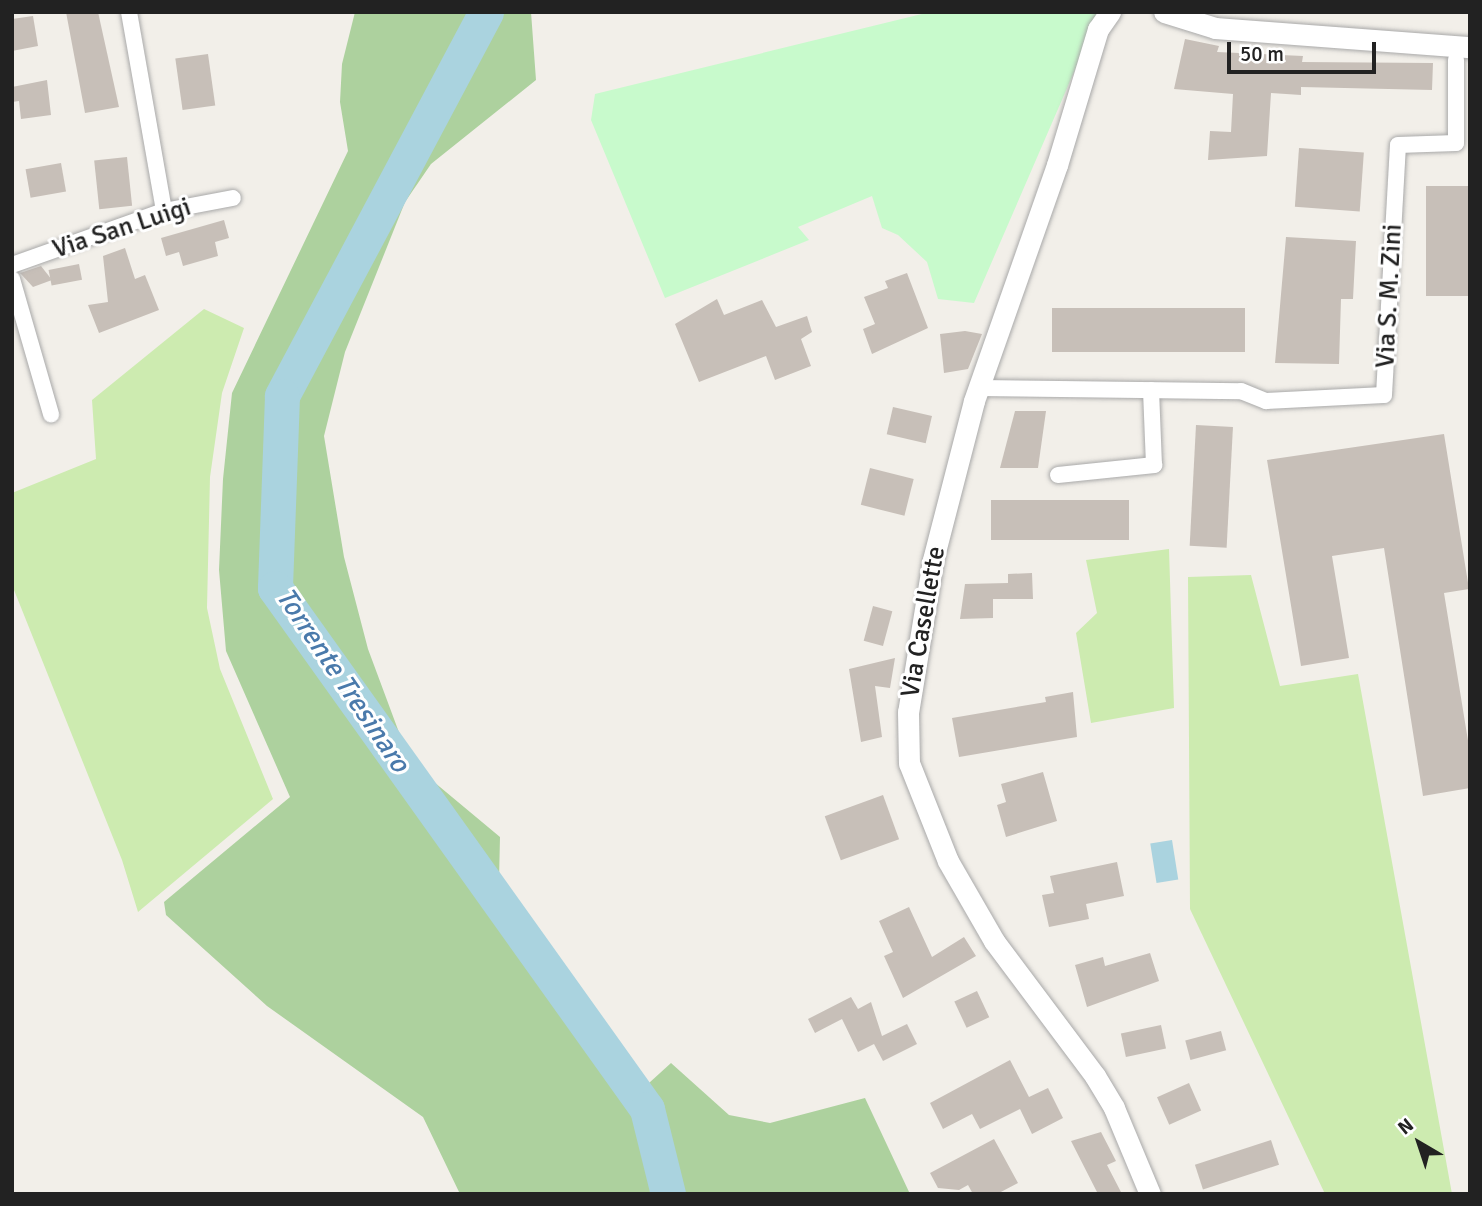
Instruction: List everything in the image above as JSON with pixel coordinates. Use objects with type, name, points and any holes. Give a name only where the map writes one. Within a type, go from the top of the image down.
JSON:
[{"type":"street","points":[[129,12],[164,211]]},
{"type":"street","name":"Via Casellette","points":[[1110,12],[1098,29],[1057,165],[979,388],[933,560],[908,712],[909,763],[948,861],[994,941],[1095,1076],[1114,1108],[1150,1194]]},
{"type":"street","points":[[1164,12],[1215,28],[1463,53]]},
{"type":"street","name":"Via S. M. Zini","points":[[979,388],[1241,391],[1266,401],[1384,395],[1398,145],[1456,143],[1463,53]]},
{"type":"street","name":"Via San Luigi","points":[[12,265],[164,211],[233,198]]},
{"type":"street","points":[[12,279],[51,414]]},
{"type":"street","points":[[1058,475],[1154,465],[1151,390]]},
{"type":"green space","points":[[355,12],[531,12],[536,80],[431,164],[405,202],[345,352],[324,436],[344,557],[368,649],[410,762],[500,837],[499,881],[649,1083],[671,1063],[729,1115],[770,1123],[865,1098],[910,1194],[460,1194],[423,1117],[267,1006],[166,915],[164,902],[290,797],[226,651],[219,570],[223,479],[232,393],[348,151],[340,102],[342,64]]},
{"type":"green space","points":[[930,12],[1100,12],[974,303],[938,299],[927,262],[898,235],[882,228],[872,196],[798,227],[809,240],[665,298],[591,120],[595,94]]},
{"type":"green space","points":[[204,309],[244,328],[222,393],[210,477],[207,608],[220,669],[273,799],[138,912],[122,860],[12,585],[12,493],[96,459],[92,400]]},
{"type":"green space","points":[[1169,549],[1174,708],[1091,723],[1076,633],[1097,613],[1086,560]]},
{"type":"green space","points":[[1251,575],[1280,686],[1358,674],[1452,1194],[1325,1194],[1190,909],[1188,577]]},
{"type":"water","points":[[1172,840],[1178,880],[1157,883],[1150,843]]},
{"type":"building","points":[[66,12],[98,12],[119,107],[85,113]]},
{"type":"building","points":[[33,16],[38,46],[12,51],[12,19]]},
{"type":"building","points":[[1185,39],[1219,46],[1217,52],[1303,56],[1302,62],[1433,63],[1432,90],[1301,87],[1301,95],[1271,93],[1267,156],[1208,160],[1210,131],[1231,132],[1233,94],[1174,89]]},
{"type":"building","points":[[208,54],[215,105],[183,110],[175,59]]},
{"type":"building","points":[[47,80],[51,115],[21,119],[19,101],[12,102],[12,87]]},
{"type":"building","points":[[1299,148],[1364,153],[1360,211],[1295,207]]},
{"type":"building","points":[[127,157],[132,206],[99,209],[94,160]]},
{"type":"building","points":[[61,163],[66,192],[31,198],[26,169]]},
{"type":"building","points":[[1426,186],[1470,186],[1470,296],[1426,296]]},
{"type":"building","points":[[224,220],[229,238],[215,242],[218,256],[183,266],[179,252],[166,256],[161,238]]},
{"type":"building","points":[[1286,237],[1356,241],[1353,299],[1341,299],[1339,364],[1275,363]]},
{"type":"building","points":[[125,248],[135,279],[145,275],[159,310],[99,333],[88,305],[108,302],[103,256]]},
{"type":"building","points":[[79,264],[82,280],[52,286],[49,270]]},
{"type":"building","points":[[41,266],[52,280],[33,287],[20,273]]},
{"type":"building","points":[[907,273],[928,328],[872,354],[863,329],[875,324],[864,297],[888,288],[885,281]]},
{"type":"building","points":[[717,299],[724,315],[762,300],[776,327],[807,316],[812,332],[801,339],[811,366],[775,380],[766,356],[699,382],[675,324]]},
{"type":"building","points":[[1052,308],[1245,308],[1245,352],[1052,352]]},
{"type":"building","points":[[965,331],[982,334],[968,369],[944,373],[940,334]]},
{"type":"building","points":[[893,407],[932,416],[926,443],[887,434]]},
{"type":"building","points":[[1015,411],[1046,411],[1038,468],[1000,468]]},
{"type":"building","points":[[1196,425],[1233,427],[1227,548],[1190,546]]},
{"type":"building","points":[[1444,434],[1469,589],[1444,593],[1470,753],[1470,788],[1423,796],[1384,548],[1332,556],[1349,658],[1301,666],[1267,460]]},
{"type":"building","points":[[870,468],[914,479],[904,516],[861,505]]},
{"type":"building","points":[[991,500],[1129,500],[1129,540],[991,540]]},
{"type":"building","points":[[1032,573],[1033,599],[993,599],[993,618],[960,619],[965,584],[1008,583],[1008,574]]},
{"type":"building","points":[[873,606],[892,611],[883,646],[864,641]]},
{"type":"building","points":[[895,658],[890,688],[875,686],[882,737],[861,742],[849,669]]},
{"type":"building","points":[[1073,692],[1077,737],[959,757],[952,718],[1046,702],[1045,697]]},
{"type":"building","points":[[1043,772],[1057,821],[1006,837],[997,805],[1006,802],[1001,784]]},
{"type":"building","points":[[883,795],[899,839],[841,860],[825,816]]},
{"type":"building","points":[[1117,862],[1124,896],[1086,904],[1089,919],[1049,927],[1042,895],[1054,893],[1050,876]]},
{"type":"building","points":[[909,907],[932,957],[964,937],[976,956],[903,998],[884,956],[893,952],[879,921]]},
{"type":"building","points":[[1150,953],[1159,981],[1087,1007],[1075,965],[1103,957],[1105,966]]},
{"type":"building","points":[[977,991],[989,1017],[967,1028],[954,1002]]},
{"type":"building","points":[[851,997],[858,1009],[871,1002],[882,1036],[907,1024],[917,1044],[883,1061],[874,1044],[858,1052],[842,1019],[815,1033],[808,1019]]},
{"type":"building","points":[[1161,1025],[1166,1048],[1126,1057],[1121,1034]]},
{"type":"building","points":[[1221,1031],[1226,1050],[1190,1060],[1185,1041]]},
{"type":"building","points":[[1010,1060],[1029,1097],[1048,1088],[1063,1118],[1032,1134],[1020,1109],[980,1129],[972,1114],[943,1129],[930,1103]]},
{"type":"building","points":[[1189,1083],[1201,1110],[1169,1125],[1157,1097]]},
{"type":"building","points":[[1101,1132],[1116,1161],[1107,1165],[1122,1194],[1098,1194],[1071,1141]]},
{"type":"building","points":[[994,1139],[1018,1183],[997,1194],[973,1194],[968,1185],[959,1190],[938,1188],[930,1173]]},
{"type":"building","points":[[1271,1140],[1279,1165],[1203,1189],[1195,1165]]},
{"type":"waterway","name":"Torrente Tresinaro","points":[[486,12],[282,396],[275,588],[647,1109],[668,1194]]}]
